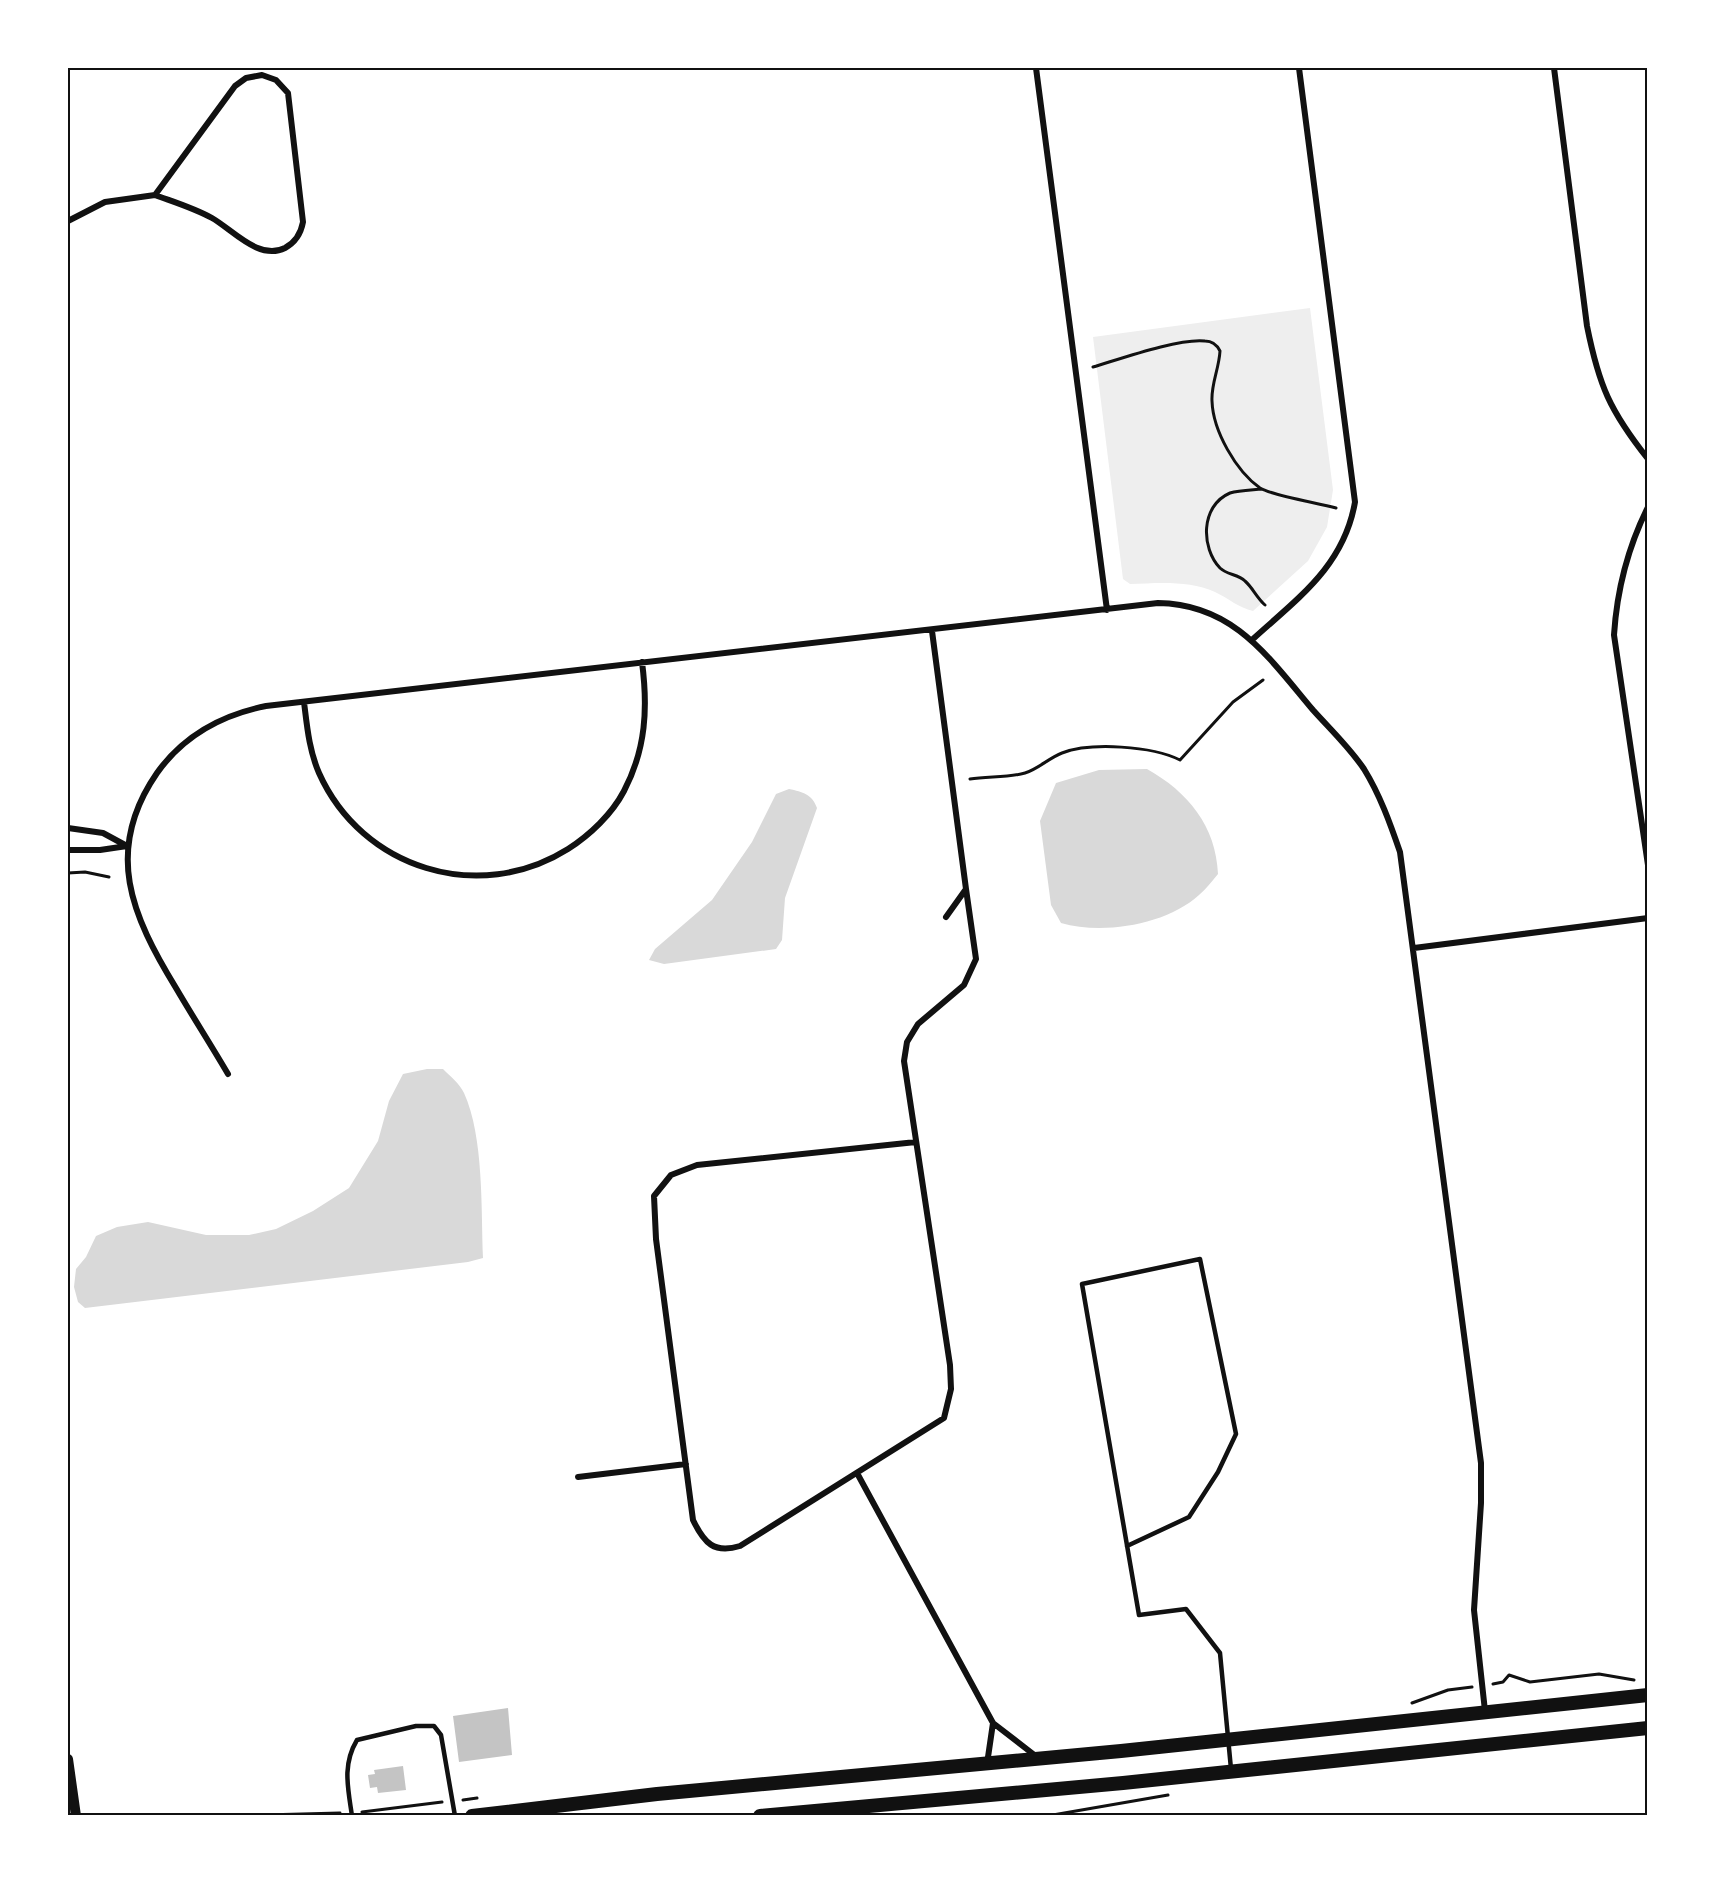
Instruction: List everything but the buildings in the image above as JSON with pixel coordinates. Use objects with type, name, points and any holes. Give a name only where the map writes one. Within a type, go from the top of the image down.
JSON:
[{"type":"main road","points":[[472,1815],[657,1794],[1228,1740],[1647,1695]]},
{"type":"main road","points":[[760,1815],[1231,1771],[1647,1728]]},
{"type":"street","points":[[1036,68],[1107,610]]},
{"type":"street","points":[[1253,639],[1332,562],[1344,541],[1355,502],[1299,68]]},
{"type":"street","points":[[1554,68],[1587,327],[1595,365],[1602,386],[1623,427],[1647,459]]},
{"type":"street","points":[[68,221],[97,205],[155,195],[208,216],[259,249],[278,251],[295,241],[302,228],[302,216],[290,104],[283,86],[276,80],[261,75],[240,81],[155,195]]},
{"type":"street","points":[[1647,507],[1625,561],[1616,597],[1614,635],[1647,866]]},
{"type":"street","points":[[228,1074],[141,926],[130,895],[127,846],[144,792],[163,764],[186,740],[233,714],[266,706],[932,631],[1158,603],[1191,606],[1233,625],[1253,639],[1362,767],[1381,800],[1400,852],[1481,1463],[1481,1503],[1474,1610],[1485,1712]]},
{"type":"street","points":[[916,1142],[697,1165],[671,1175],[654,1196],[656,1239],[693,1520],[701,1538],[713,1546],[726,1550],[740,1546],[944,1418],[949,1405],[950,1365],[904,1061],[908,1042],[918,1024],[963,985],[976,959],[932,631]]},
{"type":"street","points":[[304,702],[310,746],[319,773],[338,806],[358,830],[388,852],[417,866],[458,875],[491,876],[549,860],[579,842],[615,806],[632,774],[643,738],[646,700],[642,662]]},
{"type":"street","points":[[68,828],[103,833],[127,846]]},
{"type":"street","points":[[68,850],[100,850],[127,846]]},
{"type":"street","points":[[946,918],[966,890]]},
{"type":"street","points":[[1414,948],[1647,918]]},
{"type":"street","points":[[578,1476],[686,1464]]},
{"type":"street","points":[[857,1473],[993,1723],[1040,1759]]},
{"type":"street","points":[[987,1764],[993,1723]]},
{"type":"street","points":[[68,1759],[76,1815]]},
{"type":"lane","points":[[1127,1546],[1189,1517],[1218,1472],[1236,1434],[1200,1259],[1082,1284],[1139,1616],[1186,1609],[1220,1653],[1231,1771]]},
{"type":"lane","points":[[352,1815],[346,1776],[348,1755],[357,1740],[416,1726],[434,1726],[441,1735],[455,1815]]},
{"type":"path","points":[[1093,367],[1169,346],[1203,340],[1214,343],[1220,351],[1212,390],[1215,418],[1242,471],[1262,489]]},
{"type":"path","points":[[1265,605],[1255,596],[1243,579],[1222,571],[1208,550],[1205,538],[1211,512],[1231,493],[1262,489],[1336,508]]},
{"type":"path","points":[[970,779],[1025,773],[1062,753],[1078,749],[1145,748],[1180,760],[1233,702],[1263,680]]},
{"type":"path","points":[[68,873],[86,872],[109,877]]},
{"type":"path","points":[[1503,1682],[1509,1675],[1530,1682],[1599,1674],[1641,1681]]},
{"type":"path","points":[[1047,1815],[1132,1802]]},
{"type":"shaded area","points":[[1310,308],[1333,490],[1327,527],[1308,561],[1253,611],[1205,588],[1173,583],[1130,584],[1123,579],[1093,337]]},
{"type":"shaded area","points":[[1147,769],[1175,788],[1197,812],[1212,841],[1218,874],[1202,893],[1185,905],[1152,920],[1133,925],[1096,928],[1061,923],[1051,905],[1040,821],[1056,783],[1099,770]]},
{"type":"shaded area","points":[[789,789],[806,794],[817,808],[785,898],[782,940],[776,949],[664,964],[649,960],[655,949],[712,900],[752,842],[776,794]]},
{"type":"shaded area","points":[[427,1069],[443,1069],[452,1077],[462,1090],[470,1111],[475,1130],[480,1174],[483,1258],[468,1262],[85,1308],[78,1302],[74,1287],[76,1269],[86,1257],[96,1236],[117,1227],[148,1222],[206,1235],[249,1235],[276,1229],[313,1211],[349,1188],[378,1141],[389,1101],[403,1074]]}]
